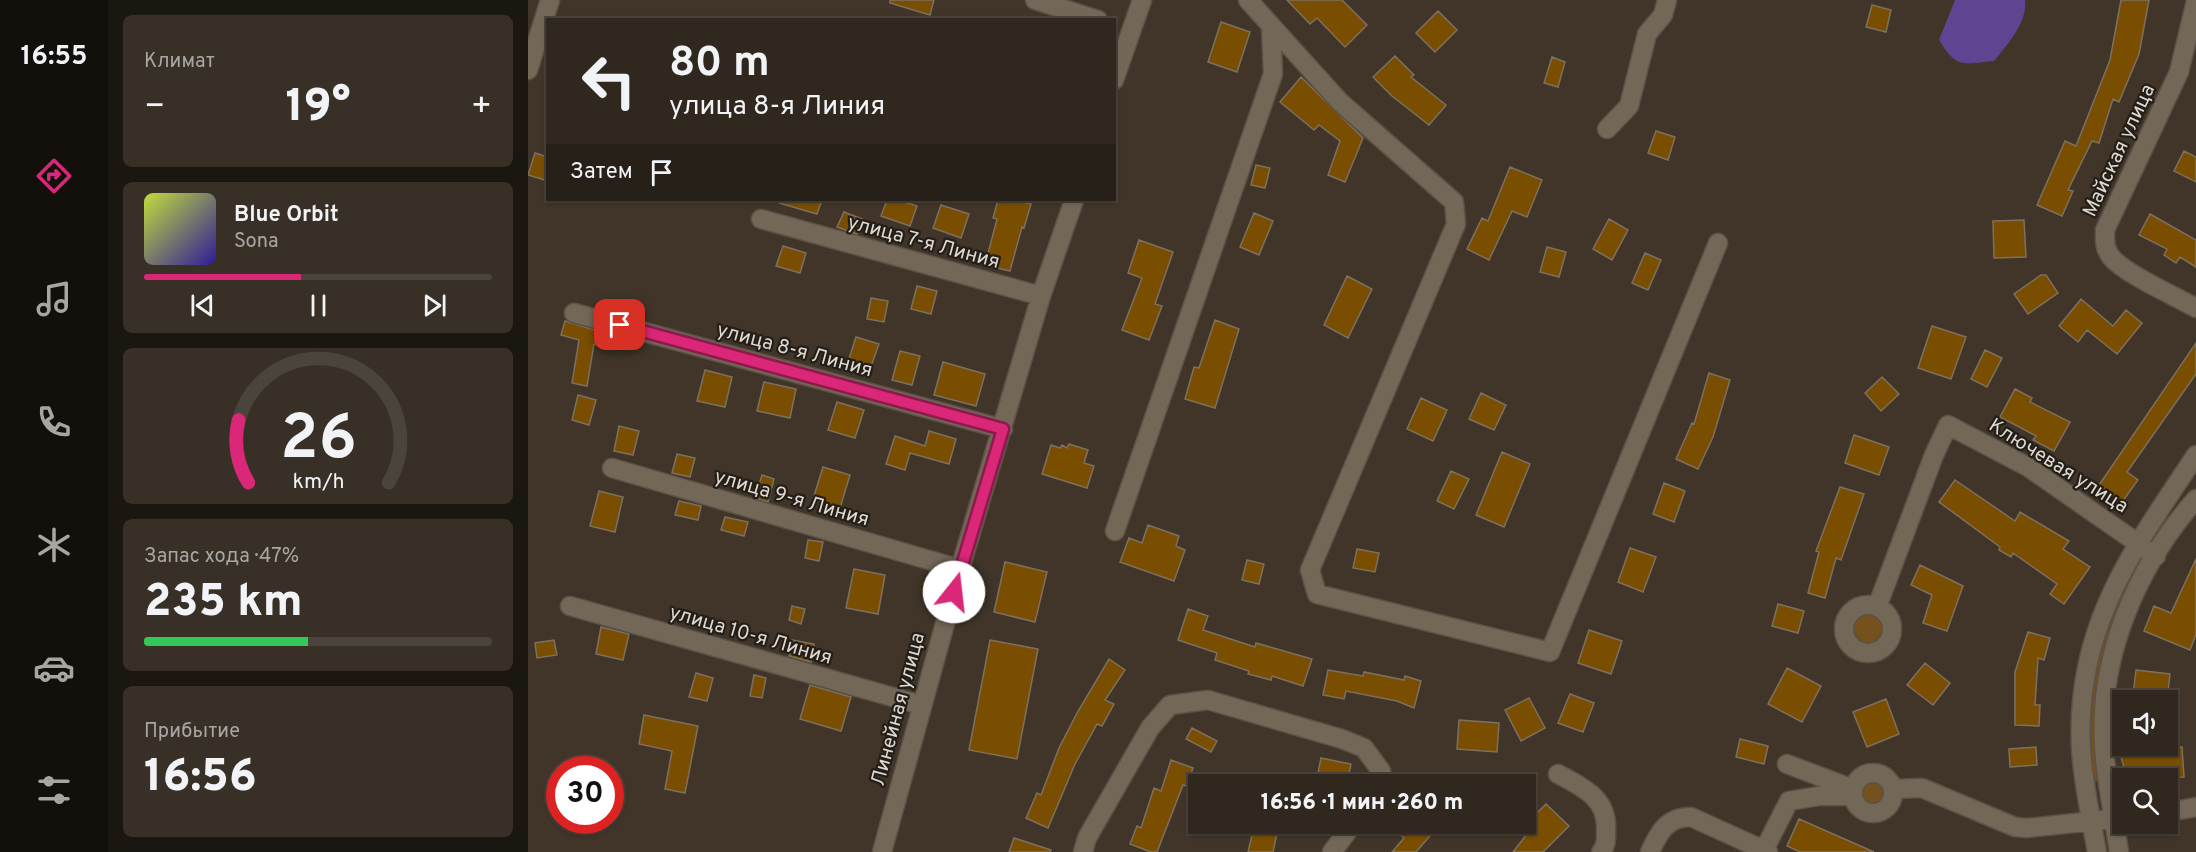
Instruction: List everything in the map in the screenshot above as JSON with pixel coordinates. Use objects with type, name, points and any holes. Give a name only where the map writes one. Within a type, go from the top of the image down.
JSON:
[{"type":"street","points":[[528,70],[550,0]]},
{"type":"street","points":[[1035,0],[1092,18]]},
{"type":"street","points":[[1116,68],[1123,27],[1142,0]]},
{"type":"street","points":[[1248,0],[1340,102],[1454,202],[1456,224],[1310,570],[1317,594],[1550,652],[1719,243]]},
{"type":"street","points":[[1607,129],[1629,106],[1647,34],[1663,15],[1667,0]]},
{"type":"street","name":"Майская улица","points":[[2196,1],[2179,72],[2104,230],[2104,245],[2111,257],[2196,308]]},
{"type":"street","points":[[1115,531],[1273,74],[1271,26]]},
{"type":"street","name":"Линейная улица","points":[[882,852],[960,569],[1041,296],[1074,201]]},
{"type":"street","name":"улица 7-я Линия","points":[[761,219],[1041,296]]},
{"type":"street","name":"улица 8-я Линия","points":[[574,313],[1003,429]]},
{"type":"street","name":"Ключевая улица","points":[[1877,607],[1934,455],[1948,425],[2028,467],[2156,556]]},
{"type":"street","points":[[2097,852],[2081,748],[2084,683],[2090,653],[2107,600],[2138,543],[2196,454]]},
{"type":"street","name":"улица 9-я Линия","points":[[612,468],[960,569]]},
{"type":"street","points":[[2112,788],[2104,746],[2106,686],[2112,658],[2128,609],[2156,556],[2196,498]]},
{"type":"street","name":"улица 10-я Линия","points":[[570,606],[921,705]]},
{"type":"street","points":[[1083,852],[1087,838],[1150,728],[1170,705],[1208,700],[1342,739],[1364,748],[1381,771],[1380,774]]},
{"type":"street","points":[[1787,764],[1853,792],[1862,809],[1877,813],[1890,804],[1893,789],[1890,782],[1877,773],[1862,776],[1853,792]]},
{"type":"street","points":[[1558,774],[1592,793],[1607,816],[1605,847],[1602,852]]},
{"type":"street","points":[[1893,789],[1923,788],[2015,827],[2112,820]]},
{"type":"street","points":[[1650,852],[1665,825],[1681,817],[1700,819],[1766,851],[1790,801],[1853,792]]},
{"type":"street","points":[[2178,810],[2196,807]]},
{"type":"street","points":[[1332,852],[1346,834]]},
{"type":"street","points":[[2118,834],[2119,852]]},
{"type":"shaded area","points":[[1955,0],[2025,0],[2020,25],[1994,61],[1961,62],[1951,56],[1939,40]]},
{"type":"shaded area","points":[[2129,577],[2132,582],[2099,777],[2096,782],[2092,778],[2091,702],[2100,647],[2113,608]]},
{"type":"shaded area","points":[[1868,614],[1874,615],[1882,623],[1882,635],[1874,643],[1868,644],[1862,643],[1854,635],[1853,629],[1854,623],[1862,615]]},
{"type":"shaded area","points":[[1873,780],[1882,784],[1886,793],[1882,802],[1873,806],[1864,802],[1860,793],[1864,784]]},
{"type":"building","points":[[890,0],[934,0],[930,15],[890,3]]},
{"type":"building","points":[[1287,0],[1342,0],[1367,25],[1345,47],[1317,18],[1310,24]]},
{"type":"building","points":[[2121,0],[2149,0],[2139,54],[2119,102],[2113,99],[2099,143],[2092,141],[2068,190],[2073,191],[2062,216],[2037,205],[2065,141],[2076,146],[2110,60]]},
{"type":"building","points":[[1872,5],[1891,10],[1886,32],[1866,27]]},
{"type":"building","points":[[1438,11],[1457,30],[1435,52],[1416,33]]},
{"type":"building","points":[[1221,22],[1250,32],[1237,72],[1208,62]]},
{"type":"building","points":[[1395,56],[1414,75],[1411,77],[1446,105],[1429,125],[1392,96],[1373,77]]},
{"type":"building","points":[[1552,57],[1565,62],[1558,87],[1544,83]]},
{"type":"building","points":[[1301,77],[1363,138],[1345,182],[1328,175],[1340,141],[1319,125],[1314,130],[1280,102]]},
{"type":"building","points":[[1656,131],[1675,137],[1668,160],[1648,153]]},
{"type":"building","points":[[2184,151],[2196,157],[2196,182],[2174,171]]},
{"type":"building","points":[[535,153],[546,156],[546,180],[528,175]]},
{"type":"building","points":[[1256,165],[1270,168],[1265,188],[1251,185]]},
{"type":"building","points":[[1510,167],[1542,180],[1527,217],[1512,211],[1489,260],[1467,249],[1482,218],[1488,221]]},
{"type":"building","points":[[779,201],[822,201],[817,214],[779,203]]},
{"type":"building","points":[[887,201],[901,201],[917,206],[910,226],[881,216]]},
{"type":"building","points":[[998,201],[1019,201],[1031,204],[1010,271],[985,265],[997,219],[993,218]]},
{"type":"building","points":[[941,205],[969,214],[961,238],[933,228]]},
{"type":"building","points":[[844,212],[862,219],[857,234],[837,227]]},
{"type":"building","points":[[1254,213],[1273,221],[1259,255],[1240,247]]},
{"type":"building","points":[[2150,214],[2196,240],[2196,267],[2180,257],[2176,263],[2164,255],[2167,249],[2139,235]]},
{"type":"building","points":[[1609,219],[1628,230],[1612,260],[1593,249]]},
{"type":"building","points":[[2024,220],[2026,257],[1994,258],[1993,221]]},
{"type":"building","points":[[1139,240],[1173,252],[1155,304],[1162,306],[1149,340],[1122,330],[1142,278],[1128,273]]},
{"type":"building","points":[[783,246],[806,253],[800,273],[776,266]]},
{"type":"building","points":[[1547,247],[1566,252],[1559,277],[1540,272]]},
{"type":"building","points":[[1645,253],[1661,260],[1648,290],[1632,283]]},
{"type":"building","points":[[2041,275],[2046,275],[2058,293],[2028,314],[2014,294]]},
{"type":"building","points":[[1347,276],[1372,289],[1348,338],[1324,325]]},
{"type":"building","points":[[917,286],[937,291],[931,314],[911,309]]},
{"type":"building","points":[[871,298],[888,301],[884,322],[867,319]]},
{"type":"building","points":[[2081,299],[2113,326],[2126,310],[2142,323],[2117,354],[2087,330],[2078,342],[2059,326]]},
{"type":"building","points":[[1215,320],[1239,329],[1215,408],[1185,399],[1194,367],[1199,368]]},
{"type":"building","points":[[565,321],[605,333],[602,346],[594,344],[587,386],[572,383],[579,340],[561,335]]},
{"type":"building","points":[[1932,326],[1966,337],[1951,379],[1918,368]]},
{"type":"building","points":[[856,337],[879,344],[870,369],[848,362]]},
{"type":"building","points":[[2196,343],[2196,374],[2127,472],[2138,480],[2122,502],[2099,485]]},
{"type":"building","points":[[1985,350],[2002,358],[1987,387],[1971,379]]},
{"type":"building","points":[[900,351],[920,356],[912,385],[892,380]]},
{"type":"building","points":[[943,362],[985,374],[976,406],[934,395]]},
{"type":"building","points":[[705,370],[732,377],[725,407],[697,401]]},
{"type":"building","points":[[1709,373],[1730,380],[1713,437],[1698,469],[1676,459],[1692,423],[1694,424]]},
{"type":"building","points":[[1882,377],[1899,394],[1881,411],[1865,393]]},
{"type":"building","points":[[764,382],[796,389],[790,418],[757,411]]},
{"type":"building","points":[[2015,389],[2032,398],[2030,402],[2070,422],[2054,451],[2033,440],[2036,436],[2000,417]]},
{"type":"building","points":[[1481,393],[1506,405],[1494,430],[1469,419]]},
{"type":"building","points":[[578,395],[596,400],[589,425],[572,420]]},
{"type":"building","points":[[1421,398],[1447,410],[1433,441],[1407,429]]},
{"type":"building","points":[[837,402],[864,410],[855,438],[828,430]]},
{"type":"building","points":[[619,426],[639,431],[633,455],[614,451]]},
{"type":"building","points":[[929,431],[956,439],[949,464],[910,453],[905,470],[886,464],[895,436],[925,446]]},
{"type":"building","points":[[1854,435],[1889,447],[1879,475],[1845,463]]},
{"type":"building","points":[[1069,444],[1088,450],[1084,463],[1094,466],[1087,488],[1042,474],[1051,445],[1060,448],[1062,445],[1067,448]]},
{"type":"building","points":[[1502,452],[1530,464],[1504,527],[1476,515]]},
{"type":"building","points":[[677,454],[695,458],[690,477],[672,473]]},
{"type":"building","points":[[823,467],[850,475],[840,508],[834,506],[833,509],[819,505],[820,501],[813,499]]},
{"type":"building","points":[[1451,471],[1469,479],[1454,509],[1437,501]]},
{"type":"building","points":[[762,475],[774,479],[768,502],[755,498]]},
{"type":"building","points":[[1955,480],[2015,521],[2020,512],[2069,541],[2063,549],[2090,567],[2064,604],[2050,594],[2057,584],[2013,553],[2011,557],[1999,550],[2000,547],[1939,502]]},
{"type":"building","points":[[1664,483],[1685,491],[1674,522],[1653,514]]},
{"type":"building","points":[[1840,487],[1864,494],[1841,560],[1836,558],[1825,598],[1808,593],[1819,552],[1816,551]]},
{"type":"building","points":[[599,491],[623,497],[615,532],[590,526]]},
{"type":"building","points":[[679,501],[701,506],[698,520],[675,515]]},
{"type":"building","points":[[725,517],[748,522],[744,536],[721,530]]},
{"type":"building","points":[[1148,525],[1179,536],[1176,546],[1185,550],[1174,581],[1120,562],[1129,538],[1142,543]]},
{"type":"building","points":[[808,540],[823,542],[819,561],[805,558]]},
{"type":"building","points":[[1630,548],[1656,557],[1643,592],[1618,582]]},
{"type":"building","points":[[1357,549],[1379,553],[1375,572],[1353,568]]},
{"type":"building","points":[[2196,559],[2196,634],[2190,650],[2144,631],[2154,606],[2171,613]]},
{"type":"building","points":[[1247,560],[1264,564],[1259,584],[1242,580]]},
{"type":"building","points":[[1005,562],[1047,572],[1035,622],[994,612]]},
{"type":"building","points":[[1920,565],[1963,586],[1947,631],[1923,623],[1932,595],[1911,585]]},
{"type":"building","points":[[854,569],[885,575],[878,614],[846,608]]},
{"type":"building","points":[[1778,604],[1804,611],[1798,633],[1772,626]]},
{"type":"building","points":[[792,606],[805,609],[801,624],[789,620]]},
{"type":"building","points":[[1188,609],[1208,616],[1203,630],[1255,647],[1256,643],[1312,659],[1303,686],[1272,676],[1271,680],[1248,674],[1249,671],[1215,660],[1217,653],[1178,640]]},
{"type":"building","points":[[601,627],[629,634],[623,660],[596,654]]},
{"type":"building","points":[[1589,630],[1622,641],[1611,674],[1578,663]]},
{"type":"building","points":[[2028,632],[2050,638],[2044,660],[2038,658],[2035,705],[2040,705],[2039,726],[2015,725],[2015,672]]},
{"type":"building","points":[[554,640],[557,655],[537,658],[535,643]]},
{"type":"building","points":[[792,640],[814,644],[811,662],[789,656]]},
{"type":"building","points":[[990,640],[1038,649],[1017,759],[969,750]]},
{"type":"building","points":[[1109,659],[1125,670],[1105,700],[1114,704],[1102,726],[1097,724],[1075,764],[1048,828],[1026,818],[1037,793],[1041,795],[1059,748],[1077,713]]},
{"type":"building","points":[[1925,663],[1950,683],[1933,705],[1907,685]]},
{"type":"building","points":[[1787,668],[1821,686],[1802,722],[1768,704]]},
{"type":"building","points":[[1328,670],[1363,676],[1364,672],[1404,680],[1405,676],[1421,681],[1414,708],[1397,701],[1346,691],[1344,699],[1323,695]]},
{"type":"building","points":[[2136,670],[2170,674],[2168,690],[2134,690]]},
{"type":"building","points":[[696,673],[713,678],[707,701],[689,697]]},
{"type":"building","points":[[754,675],[766,678],[762,698],[750,696]]},
{"type":"building","points":[[810,685],[851,697],[841,731],[800,719]]},
{"type":"building","points":[[1570,694],[1594,703],[1583,732],[1558,723]]},
{"type":"building","points":[[1529,698],[1545,728],[1521,741],[1505,710]]},
{"type":"building","points":[[1886,699],[1899,734],[1867,747],[1853,712]]},
{"type":"building","points":[[644,715],[698,726],[685,793],[665,789],[672,751],[639,744]]},
{"type":"building","points":[[1459,720],[1499,723],[1497,752],[1457,749]]},
{"type":"building","points":[[1192,728],[1217,741],[1211,752],[1186,739]]},
{"type":"building","points":[[1740,739],[1768,746],[1764,764],[1736,757]]},
{"type":"building","points":[[2036,747],[2037,765],[2010,767],[2009,749]]},
{"type":"building","points":[[2178,747],[2182,747],[2184,777],[2178,777],[2178,768],[2124,768],[2121,757],[2178,756]]},
{"type":"building","points":[[1321,758],[1351,764],[1349,774],[1318,774]]},
{"type":"building","points":[[1171,760],[1193,768],[1191,774],[1188,774],[1187,786],[1183,785],[1157,852],[1151,852],[1130,844],[1137,826],[1141,828],[1154,788],[1161,791]]},
{"type":"building","points":[[1546,804],[1569,826],[1543,852],[1513,852],[1527,834],[1536,834],[1536,814]]},
{"type":"building","points":[[1799,819],[1874,852],[1800,852],[1787,846]]},
{"type":"building","points":[[1252,834],[1277,834],[1273,852],[1248,852]]},
{"type":"building","points":[[1400,834],[1432,834],[1416,852],[1392,852],[1404,838]]},
{"type":"building","points":[[1014,838],[1051,850],[1050,852],[1009,852]]},
{"type":"route","points":[[620,325],[1003,429],[954,592]]}]
